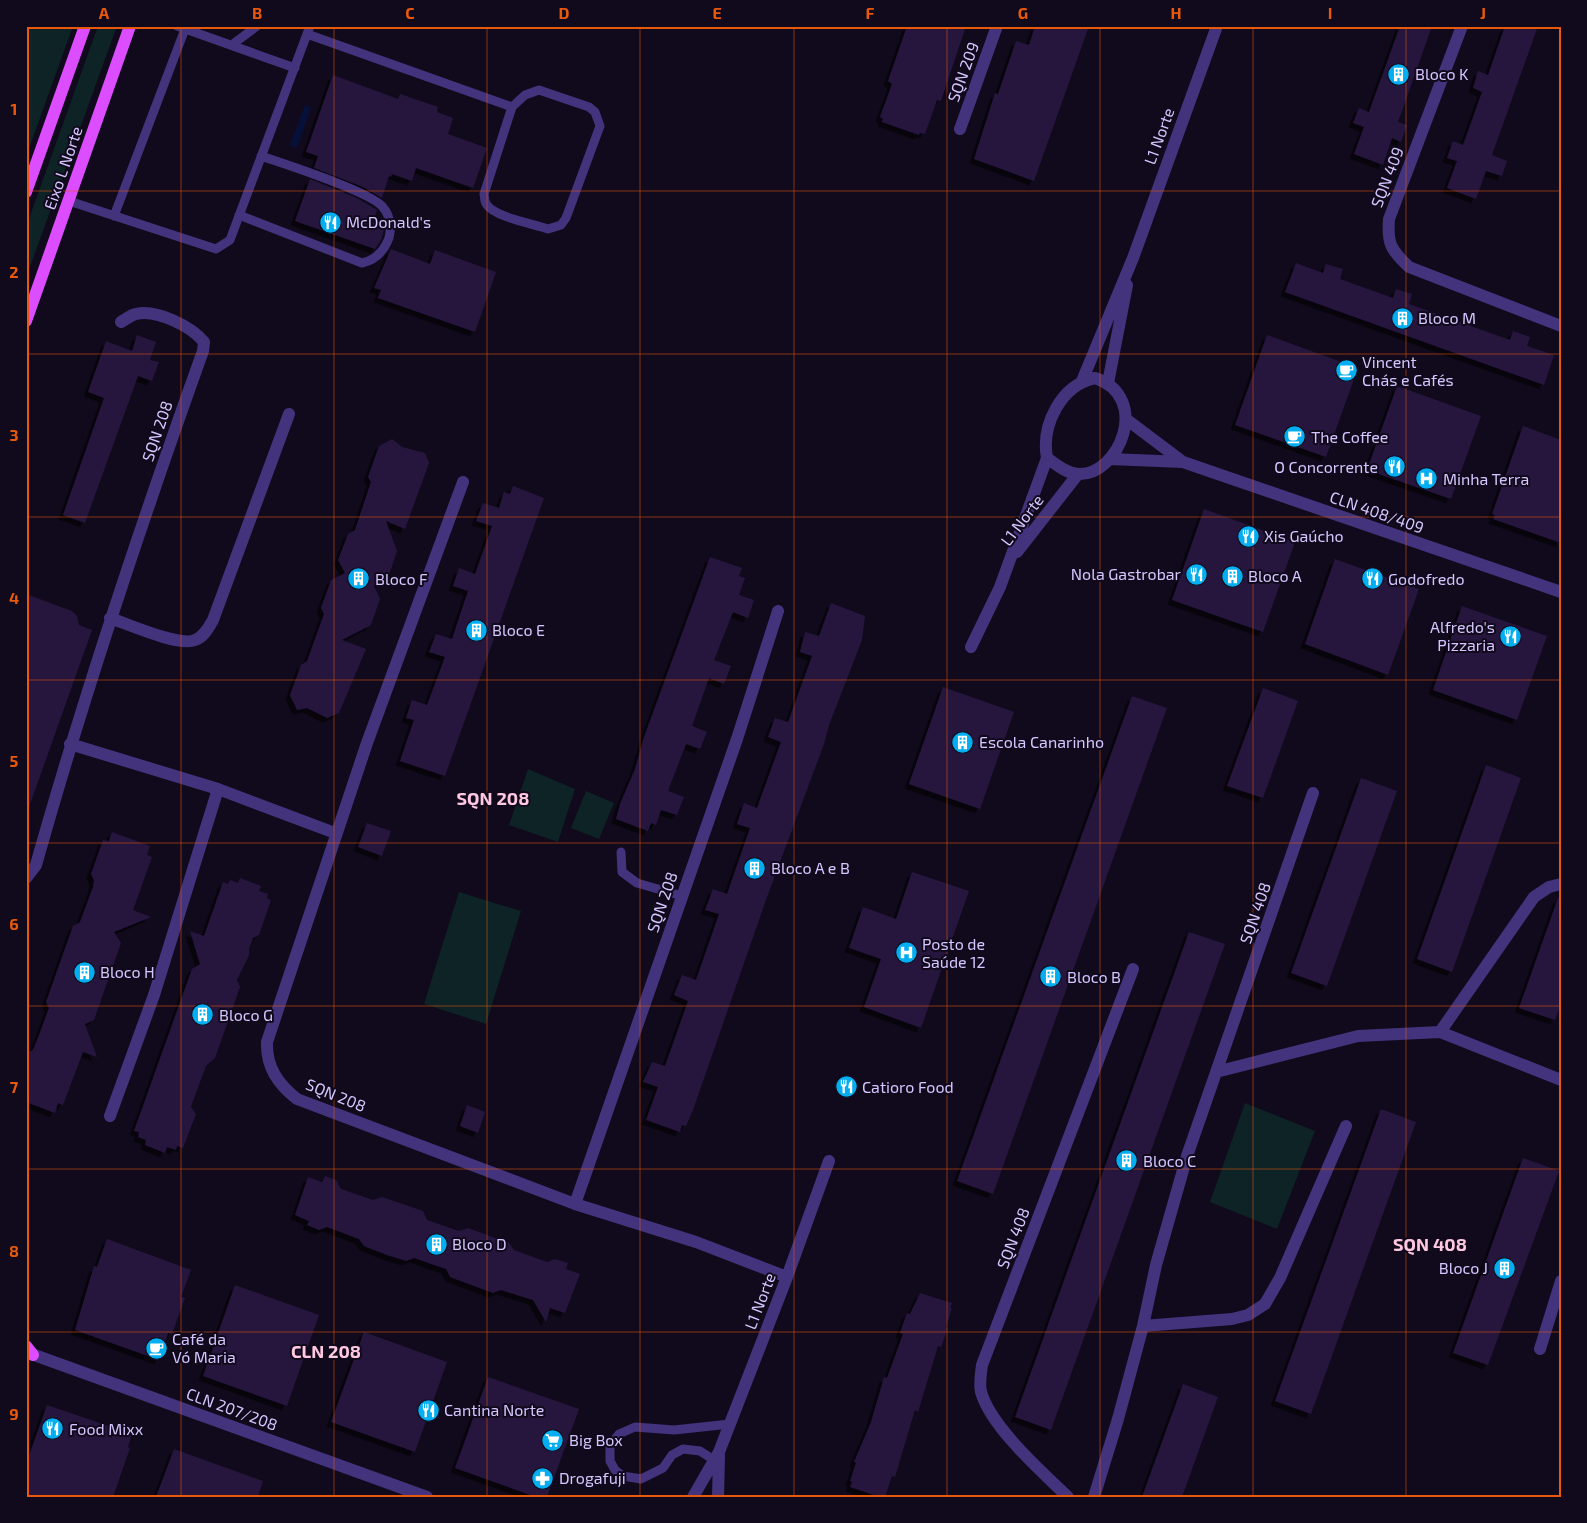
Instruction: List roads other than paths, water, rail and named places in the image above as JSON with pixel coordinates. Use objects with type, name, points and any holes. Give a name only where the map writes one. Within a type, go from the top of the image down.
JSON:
[{"type":"main road","name":"Eixo L Norte","points":[[26,192],[85,26]]},
{"type":"main road","name":"Eixo L Norte","points":[[26,321],[130,26]]},
{"type":"street","name":"SQN 209","points":[[960,129],[997,26]]},
{"type":"street","name":"L1 Norte","points":[[1082,381],[1133,258],[1216,26]]},
{"type":"street","name":"SQN 409","points":[[1462,26],[1388,219],[1388,237],[1393,252],[1409,266],[1561,326]]},
{"type":"street","name":"L1 Norte","points":[[1108,383],[1133,258]]},
{"type":"street","name":"SQN 208","points":[[26,878],[36,865],[70,744],[110,618],[204,342],[198,334],[153,314],[134,314],[121,322]]},
{"type":"street","points":[[1095,378],[1108,383],[1122,397],[1126,419],[1124,429],[1110,458],[1090,473],[1078,474],[1066,471],[1047,458],[1044,443],[1057,409],[1064,395],[1082,381],[1095,378]]},
{"type":"street","points":[[110,618],[185,642],[202,636],[213,620],[289,414]]},
{"type":"street","name":"CLN 408/409","points":[[1126,419],[1183,462]]},
{"type":"street","name":"L1 Norte","points":[[971,647],[1010,562],[1047,458]]},
{"type":"street","name":"CLN 408/409","points":[[1110,458],[1183,462],[1561,592]]},
{"type":"street","name":"L1 Norte","points":[[1010,562],[1078,474]]},
{"type":"street","name":"SQN 208","points":[[462,482],[335,833],[267,1042],[270,1068],[297,1099],[575,1204],[696,1242],[787,1276]]},
{"type":"street","name":"SQN 208","points":[[575,1204],[737,739],[778,611]]},
{"type":"street","points":[[70,744],[218,789],[335,833]]},
{"type":"street","points":[[110,1116],[154,996],[218,789]]},
{"type":"street","name":"SQN 408","points":[[1094,1497],[1118,1419],[1143,1326],[1156,1265],[1182,1174],[1314,793]]},
{"type":"street","points":[[1440,1032],[1534,897],[1549,887],[1561,884]]},
{"type":"street","name":"SQN 408","points":[[1068,1497],[1034,1466],[987,1406],[981,1390],[982,1365],[1134,969]]},
{"type":"street","points":[[1216,1072],[1358,1036],[1440,1032],[1561,1080]]},
{"type":"street","points":[[1143,1326],[1232,1319],[1248,1316],[1265,1304],[1280,1278],[1346,1126]]},
{"type":"street","name":"L1 Norte","points":[[693,1497],[717,1456],[730,1424],[787,1276],[828,1161]]},
{"type":"street","points":[[1540,1349],[1561,1281]]},
{"type":"street","name":"CLN 207/208","points":[[28,1352],[427,1497]]},
{"type":"street","name":"L1 Norte","points":[[717,1456],[718,1497]]},
{"type":"lane","points":[[233,44],[256,26]]},
{"type":"lane","points":[[114,216],[181,28],[233,44],[295,68]]},
{"type":"lane","points":[[69,201],[216,249],[230,240],[308,30],[512,107]]},
{"type":"lane","points":[[539,90],[589,107],[598,118],[600,126],[566,218],[555,228],[548,229],[500,214],[485,203],[484,194],[512,107],[525,94],[539,90]]},
{"type":"lane","points":[[239,215],[362,263],[371,261],[381,253],[388,240],[391,227],[388,214],[372,198],[261,156]]},
{"type":"lane","points":[[621,852],[622,872],[629,879],[682,896]]},
{"type":"lane","points":[[717,1456],[683,1449],[672,1455],[663,1468],[642,1479],[623,1476],[615,1470],[610,1461],[610,1445],[619,1434],[634,1427],[674,1430],[730,1424]]},
{"type":"place","name":"Bloco K","points":[[1399,74]]},
{"type":"place","name":"McDonald's","points":[[330,222]]},
{"type":"place","name":"Bloco M","points":[[1402,318]]},
{"type":"place","name":"Vincent Chás e Cafés","points":[[1346,371]]},
{"type":"place","name":"The Coffee","points":[[1295,437]]},
{"type":"place","name":"O Concorrente","points":[[1394,467]]},
{"type":"place","name":"Minha Terra","points":[[1427,479]]},
{"type":"place","name":"Xis Gaúcho","points":[[1248,536]]},
{"type":"place","name":"Nola Gastrobar","points":[[1197,574]]},
{"type":"place","name":"Bloco A","points":[[1232,576]]},
{"type":"place","name":"Bloco F","points":[[359,579]]},
{"type":"place","name":"Godofredo","points":[[1372,579]]},
{"type":"place","name":"Bloco E","points":[[476,630]]},
{"type":"place","name":"Alfredo's Pizzaria","points":[[1511,636]]},
{"type":"place","name":"Escola Canarinho","points":[[963,742]]},
{"type":"place","name":"Bloco A e B","points":[[755,868]]},
{"type":"place","name":"Posto de Saúde 12","points":[[906,953]]},
{"type":"place","name":"Bloco H","points":[[84,972]]},
{"type":"place","name":"Bloco B","points":[[1051,977]]},
{"type":"place","name":"Bloco G","points":[[203,1015]]},
{"type":"place","name":"Catioro Food","points":[[846,1087]]},
{"type":"place","name":"Bloco C","points":[[1127,1161]]},
{"type":"place","name":"Bloco D","points":[[436,1244]]},
{"type":"place","name":"Bloco J","points":[[1504,1268]]},
{"type":"place","name":"Café da Vó Maria","points":[[156,1348]]},
{"type":"place","name":"Cantina Norte","points":[[428,1410]]},
{"type":"place","name":"Food Mixx","points":[[53,1429]]},
{"type":"place","name":"Big Box","points":[[553,1440]]},
{"type":"place","name":"Drogafuji","points":[[543,1478]]},
{"type":"district","name":"SQN 208","points":[[493,799]]},
{"type":"district","name":"SQN 408","points":[[1430,1245]]},
{"type":"district","name":"CLN 208","points":[[326,1352]]}]
